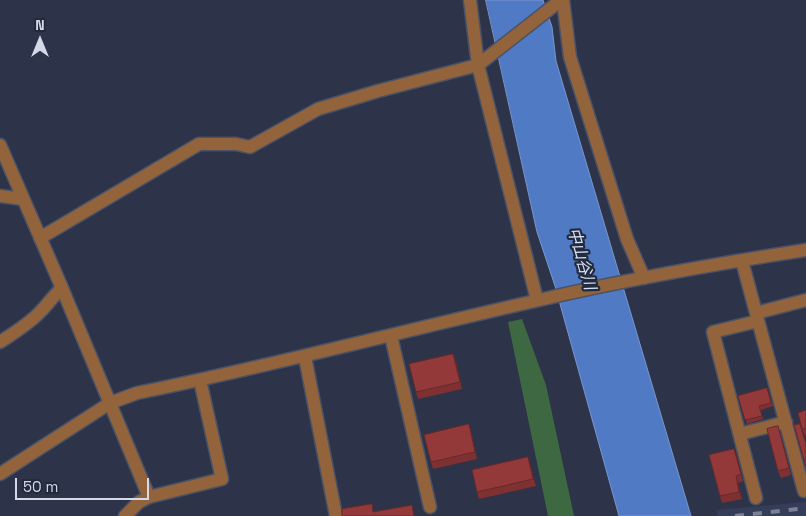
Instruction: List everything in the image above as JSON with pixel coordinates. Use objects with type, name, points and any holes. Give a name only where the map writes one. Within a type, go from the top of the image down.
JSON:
[{"type":"street","points":[[470,0],[478,65],[543,299]]},
{"type":"street","points":[[40,238],[199,144],[236,144],[250,147],[318,109],[478,65],[559,2],[570,57],[639,279]]},
{"type":"street","points":[[0,145],[150,497]]},
{"type":"street","points":[[0,196],[23,199]]},
{"type":"street","points":[[0,474],[110,403],[137,393],[305,357],[543,299],[639,279],[806,250]]},
{"type":"street","points":[[742,261],[804,490],[806,490]]},
{"type":"street","points":[[0,342],[19,330],[40,312],[62,288]]},
{"type":"street","points":[[756,498],[713,332],[806,300]]},
{"type":"street","points":[[391,336],[430,507]]},
{"type":"street","points":[[305,357],[336,516]]},
{"type":"street","points":[[125,516],[139,502],[150,497],[222,479],[200,380]]},
{"type":"street","points":[[740,434],[786,422]]},
{"type":"shaded area","points":[[806,502],[806,516],[718,516],[716,510]]},
{"type":"green space","points":[[522,319],[546,385],[574,516],[548,516],[508,322]]},
{"type":"water","name":"中山谷川","points":[[486,0],[543,0],[552,27],[556,61],[691,516],[619,516],[555,286],[537,232]]},
{"type":"building","points":[[453,354],[460,382],[416,392],[409,364]]},
{"type":"building","points":[[767,388],[771,403],[759,406],[762,416],[745,420],[738,396]]},
{"type":"building","points":[[806,410],[806,428],[802,429],[798,413]]},
{"type":"building","points":[[469,424],[475,452],[431,462],[424,435]]},
{"type":"building","points":[[800,424],[806,444],[806,467],[794,425]]},
{"type":"building","points":[[778,426],[789,468],[778,471],[767,429]]},
{"type":"building","points":[[734,449],[741,474],[736,476],[739,492],[720,496],[709,455]]},
{"type":"building","points":[[528,457],[533,479],[477,492],[472,470]]},
{"type":"building","points":[[372,504],[373,512],[412,505],[414,516],[342,516],[342,509]]},
{"type":"railway","points":[[735,516],[806,508]]}]
